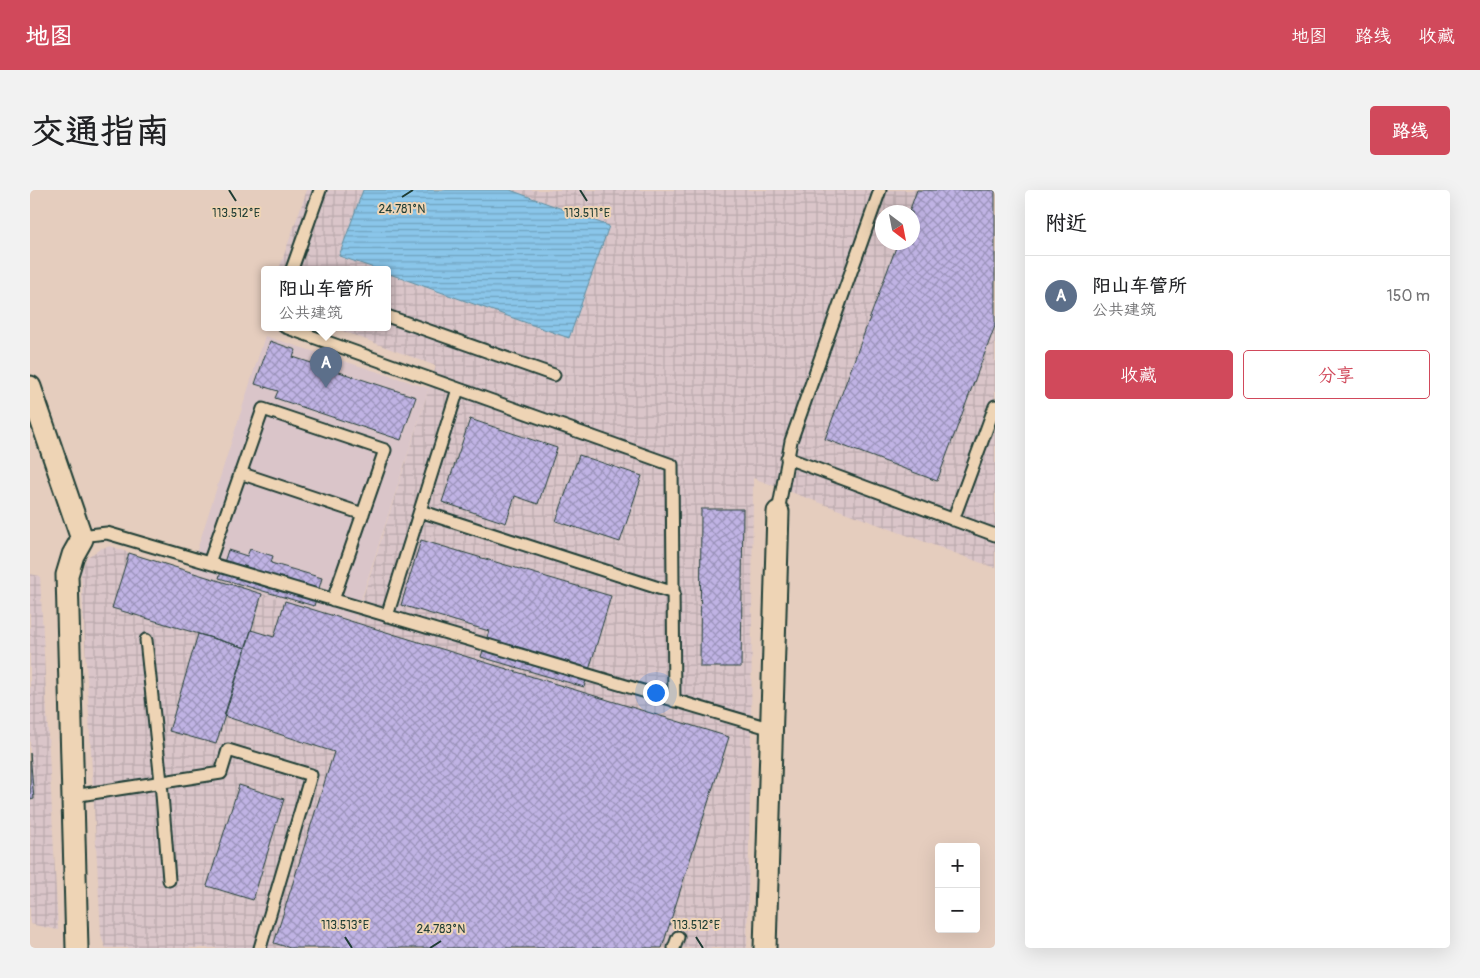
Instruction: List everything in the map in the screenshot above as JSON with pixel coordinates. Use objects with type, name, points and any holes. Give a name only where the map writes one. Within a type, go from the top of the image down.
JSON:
[{"type":"street","points":[[30,387],[82,539],[73,555],[67,575],[77,948]]},
{"type":"street","points":[[765,948],[778,512]]},
{"type":"lane","points":[[293,266],[320,190]]},
{"type":"lane","points":[[778,512],[790,441],[880,190]]},
{"type":"lane","points":[[391,317],[554,375]]},
{"type":"lane","points":[[295,331],[672,466],[674,701]]},
{"type":"lane","points":[[387,616],[458,389]]},
{"type":"lane","points":[[952,520],[995,406]]},
{"type":"lane","points":[[209,563],[263,408],[385,450],[333,600]]},
{"type":"lane","points":[[787,458],[995,535]]},
{"type":"lane","points":[[240,473],[363,514]]},
{"type":"lane","points":[[420,511],[674,593]]},
{"type":"lane","points":[[82,539],[89,535],[108,533],[772,730]]},
{"type":"lane","points":[[146,640],[169,880]]},
{"type":"lane","points":[[73,796],[221,773],[228,750],[311,775],[263,947]]},
{"type":"shaded area","points":[[307,190],[995,190],[995,568],[753,478],[747,948],[106,948],[101,934],[81,572],[87,557],[102,548],[111,546],[355,622],[436,366],[343,331],[391,331],[391,266],[280,266]]},
{"type":"shaded area","points":[[265,336],[429,388],[354,622],[190,572]]},
{"type":"shaded area","points":[[30,574],[40,576],[58,930],[30,924]]},
{"type":"water","points":[[363,190],[510,190],[609,226],[569,338],[391,274],[391,266],[368,266],[339,256]]},
{"type":"building","points":[[917,190],[995,190],[995,326],[937,481],[825,439],[895,250],[920,250],[920,205],[912,205]]},
{"type":"building","points":[[270,341],[296,350],[293,357],[416,397],[401,440],[275,398],[278,391],[255,384]]},
{"type":"building","points":[[470,419],[557,448],[538,504],[515,496],[506,523],[442,502]]},
{"type":"building","points":[[579,455],[642,476],[620,542],[556,521]]},
{"type":"building","points":[[701,509],[743,509],[741,667],[700,667]]},
{"type":"building","points":[[421,540],[611,596],[584,687],[481,657],[489,631],[401,605]]},
{"type":"building","points":[[250,549],[273,556],[271,563],[322,578],[314,606],[219,578],[228,550],[247,556]]},
{"type":"building","points":[[129,553],[262,594],[246,648],[112,608]]},
{"type":"building","points":[[285,601],[729,737],[662,948],[290,948],[274,943],[334,752],[224,716],[251,630],[274,637]]},
{"type":"building","points":[[198,634],[246,648],[216,744],[169,731]]},
{"type":"building","points":[[30,753],[34,799],[30,800]]},
{"type":"building","points":[[239,785],[284,799],[253,900],[207,886]]},
{"type":"place","name":"阳山车管所","points":[[326,388]]}]
